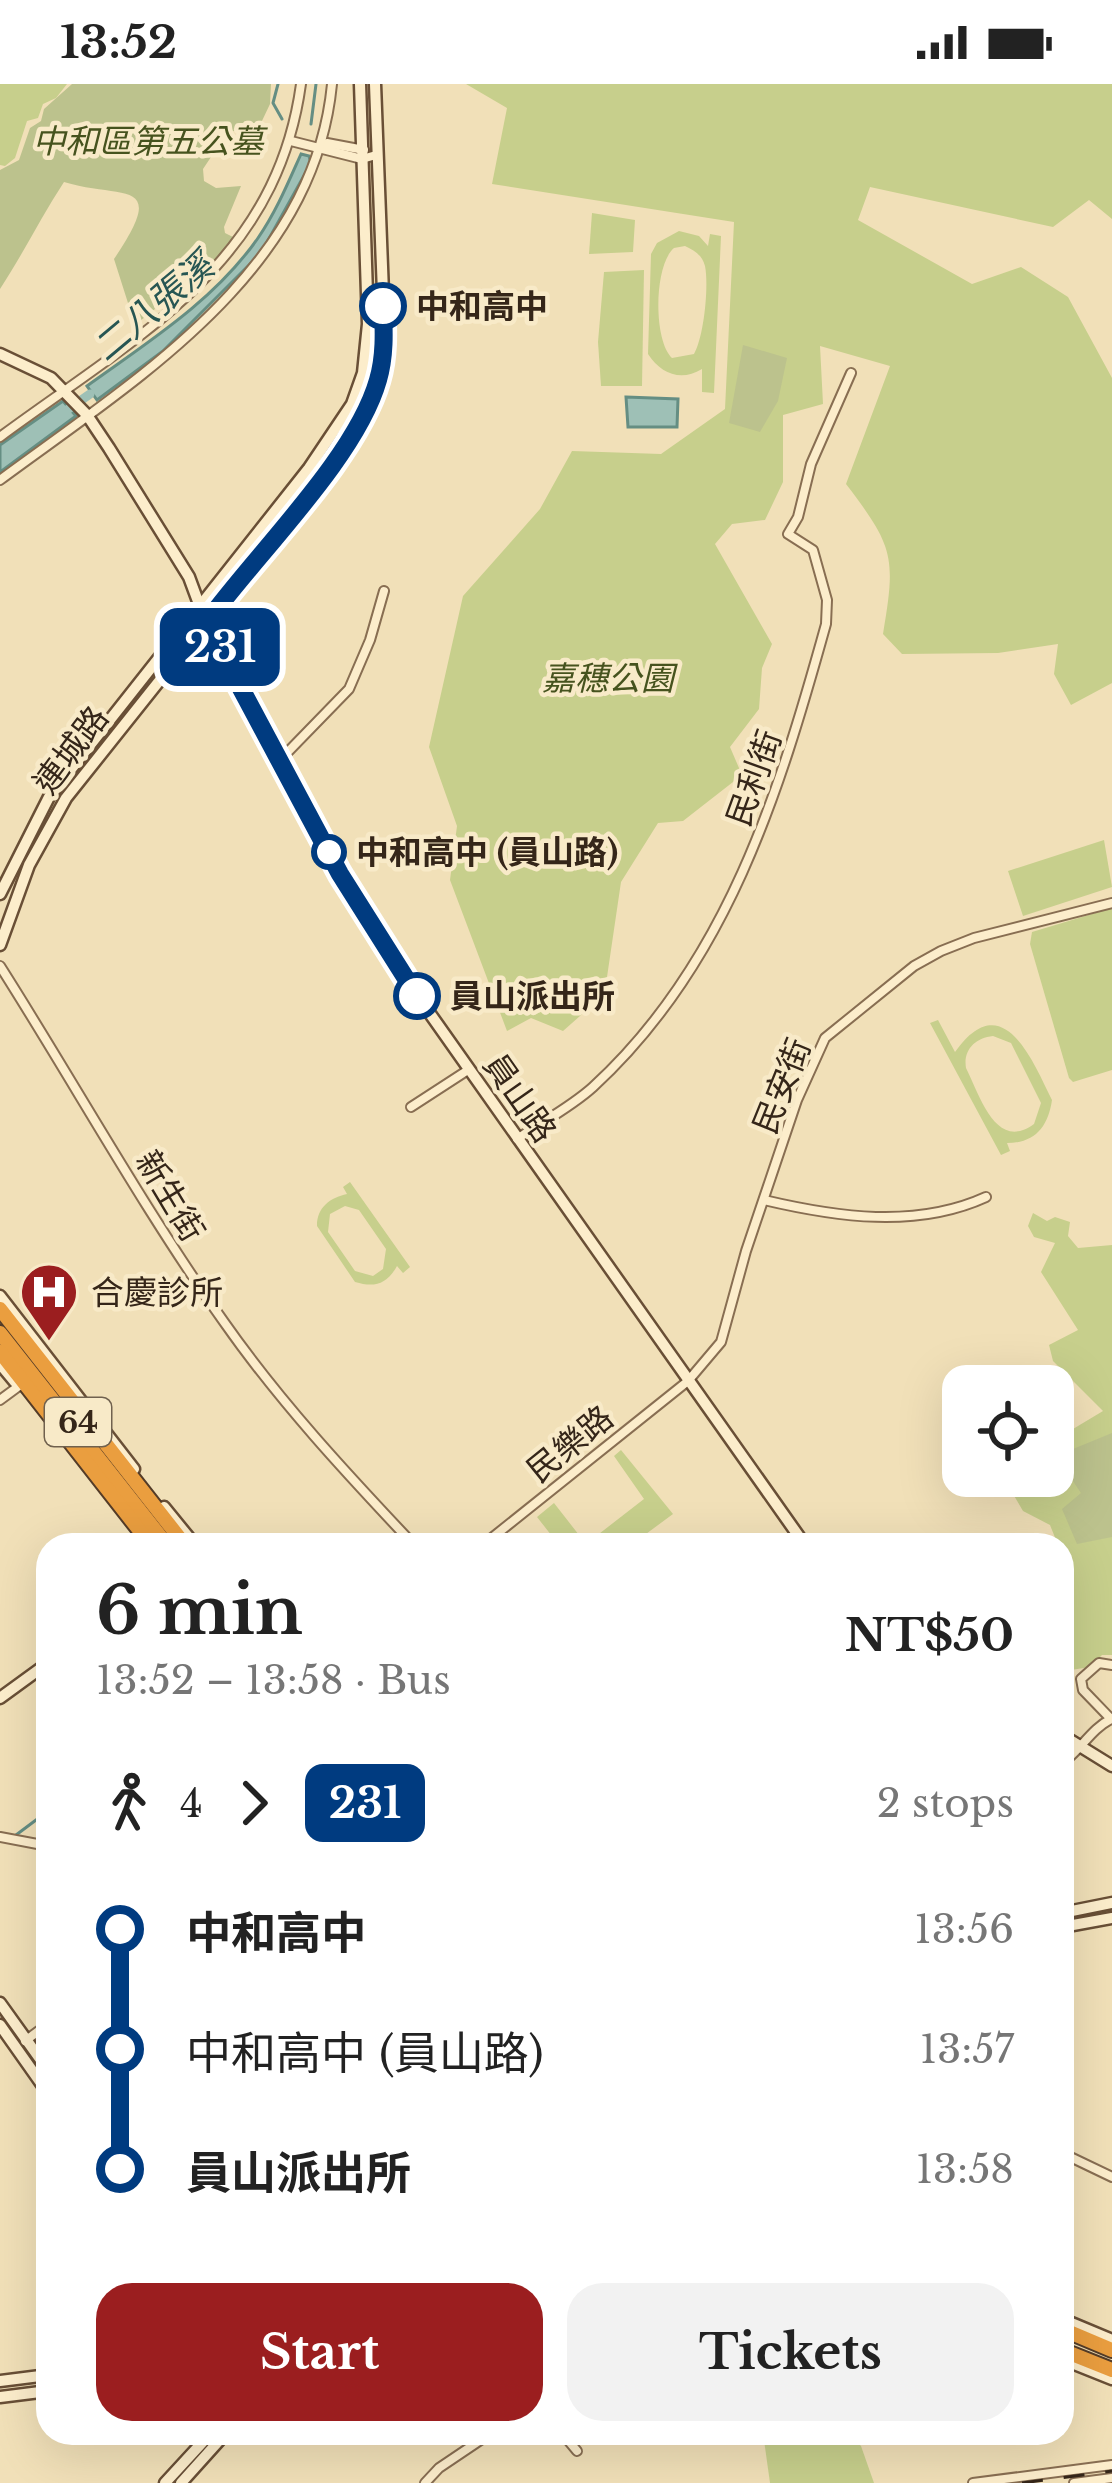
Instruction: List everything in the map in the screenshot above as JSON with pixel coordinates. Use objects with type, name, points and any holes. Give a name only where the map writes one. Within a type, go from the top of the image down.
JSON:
[{"type":"highway","points":[[0,1309],[176,1533]]},
{"type":"highway","name":"64","points":[[0,1321],[159,1533]]},
{"type":"highway","points":[[0,1335],[158,1533]]},
{"type":"highway","name":"64","points":[[0,1335],[158,1533]]},
{"type":"highway","points":[[0,1352],[138,1533]]},
{"type":"highway","points":[[1074,2334],[1112,2350]]},
{"type":"highway","points":[[1074,2344],[1112,2359]]},
{"type":"highway","points":[[1074,2358],[1112,2370]]},
{"type":"main road","name":"連城路","points":[[0,894],[49,797],[335,435],[358,388],[368,324],[360,84]]},
{"type":"main road","name":"連城路","points":[[0,945],[29,866],[66,799],[344,449],[371,398],[385,345],[375,84]]},
{"type":"main road","points":[[0,354],[32,366],[65,392]]},
{"type":"main road","name":"員山路","points":[[65,392],[85,413],[175,552],[201,601],[206,623],[376,934],[516,1140],[796,1533]]},
{"type":"main road","points":[[0,1296],[186,1533]]},
{"type":"main road","points":[[0,1364],[137,1533]]},
{"type":"main road","points":[[0,1698],[36,1672]]},
{"type":"main road","points":[[1074,1742],[1112,1766]]},
{"type":"main road","points":[[1074,1910],[1112,1903]]},
{"type":"main road","points":[[1074,1926],[1112,1918]]},
{"type":"main road","points":[[0,2003],[36,2070]]},
{"type":"main road","points":[[0,2025],[36,2058]]},
{"type":"main road","points":[[1074,2325],[1112,2340]]},
{"type":"main road","points":[[1074,2360],[1112,2380]]},
{"type":"main road","points":[[0,2381],[36,2376]]},
{"type":"main road","points":[[0,2397],[36,2392]]},
{"type":"main road","points":[[165,2483],[200,2445]]},
{"type":"main road","points":[[181,2483],[215,2445]]},
{"type":"street","points":[[0,436],[156,323],[223,261],[256,219],[281,171],[302,84]]},
{"type":"street","points":[[0,480],[164,356],[265,256],[300,198],[320,147],[332,84]]},
{"type":"street","points":[[291,142],[320,147],[327,143],[376,155]]},
{"type":"street","name":"民利街","points":[[516,1140],[590,1090],[658,1018],[697,960],[758,842],[785,772],[826,624],[826,600],[813,550],[788,534],[798,517],[811,464],[851,373]]},
{"type":"street","points":[[280,760],[349,689],[370,640],[383,591]]},
{"type":"street","name":"民安街","points":[[688,1381],[721,1342],[797,1100],[825,1038],[940,950],[1112,902]]},
{"type":"street","name":"新生街","points":[[0,966],[158,1225],[226,1326],[282,1400],[403,1533]]},
{"type":"street","points":[[411,1107],[468,1070]]},
{"type":"street","points":[[764,1200],[816,1213],[882,1218],[954,1210],[986,1197]]},
{"type":"street","name":"民樂路","points":[[498,1533],[688,1381]]},
{"type":"street","points":[[0,1400],[19,1387]]},
{"type":"street","points":[[1074,1754],[1099,1724],[1111,1718],[1083,1690],[1081,1679],[1099,1664],[1112,1664]]},
{"type":"street","points":[[22,2043],[36,2033]]},
{"type":"street","points":[[1074,2159],[1112,2176]]},
{"type":"street","points":[[424,2483],[474,2445]]},
{"type":"street","points":[[572,2445],[577,2451]]},
{"type":"street","points":[[973,2483],[1112,2465]]},
{"type":"street","points":[[1074,2483],[1112,2478]]},
{"type":"green space","points":[[0,84],[67,84],[56,98],[43,104],[38,118],[27,121],[15,158],[5,166],[0,165]]},
{"type":"green space","name":"中和區第五公墓","points":[[72,84],[271,84],[270,104],[261,123],[227,133],[203,169],[204,181],[216,188],[241,186],[224,227],[235,238],[210,265],[135,325],[114,259],[130,233],[138,203],[120,192],[64,182],[0,289],[0,170],[19,160],[30,128]]},
{"type":"green space","name":"嘉穗公園","points":[[466,84],[1112,84],[1112,219],[1089,200],[1053,227],[870,187],[858,220],[972,284],[1021,267],[1068,297],[1112,378],[1112,683],[1071,705],[1054,674],[1058,644],[998,653],[902,654],[883,634],[890,569],[887,554],[874,523],[846,484],[890,366],[820,346],[823,404],[783,415],[783,482],[765,520],[732,524],[715,544],[772,644],[762,668],[759,709],[730,747],[742,775],[683,821],[658,823],[621,882],[607,977],[597,1001],[563,1031],[531,1018],[507,1031],[450,880],[457,826],[429,747],[463,596],[540,509],[572,451],[661,454],[725,409],[734,222],[492,184],[507,108]]},
{"type":"green space","points":[[592,213],[635,220],[633,252],[589,254]]},
{"type":"green space","points":[[679,231],[699,236],[708,246],[710,234],[721,236],[714,393],[702,392],[702,369],[672,374],[648,354],[651,254],[657,243]],"holes":[[[685,246],[705,266],[703,324],[694,354],[672,358],[661,336],[658,303],[667,257],[674,248]]]},
{"type":"green space","points":[[644,270],[642,386],[601,386],[598,342],[604,272]]},
{"type":"green space","points":[[743,345],[787,358],[778,401],[760,432],[729,423]]},
{"type":"green space","points":[[1104,840],[1112,887],[1023,916],[1008,871]]},
{"type":"green space","points":[[1112,908],[1112,1070],[1073,1082],[1030,944],[1032,932]]},
{"type":"green space","points":[[938,1020],[955,1052],[972,1033],[988,1025],[1002,1027],[1014,1036],[1052,1100],[1038,1132],[1007,1143],[1010,1151],[1001,1155],[930,1023]],"holes":[[[993,1036],[1011,1043],[1041,1103],[1034,1124],[1021,1131],[1009,1131],[991,1117],[966,1068],[968,1050],[981,1039]]]},
{"type":"green space","points":[[350,1182],[410,1267],[403,1273],[397,1266],[380,1283],[355,1282],[317,1226],[326,1204],[347,1194],[343,1187]],"holes":[[[345,1206],[359,1210],[386,1249],[383,1269],[373,1276],[355,1271],[328,1232],[330,1214]]]},
{"type":"green space","points":[[1033,1213],[1047,1221],[1055,1217],[1070,1222],[1068,1236],[1078,1248],[1112,1245],[1112,1655],[1074,1670],[1074,1533],[1053,1533],[1050,1525],[1023,1511],[1015,1497],[1074,1497],[1074,1428],[1103,1411],[1074,1382],[1074,1365],[1053,1361],[1049,1345],[1078,1330],[1041,1272],[1055,1243],[1034,1237],[1028,1226]]},
{"type":"green space","points":[[1112,1433],[1112,1537],[1077,1544],[1062,1509],[1081,1493],[1074,1483],[1074,1449]]},
{"type":"green space","points":[[621,1450],[673,1514],[647,1533],[600,1533],[644,1499],[614,1456]]},
{"type":"green space","points":[[554,1503],[577,1533],[550,1533],[537,1517]]},
{"type":"green space","points":[[765,2445],[860,2445],[874,2483],[770,2483]]},
{"type":"water","points":[[301,154],[309,156],[311,163],[261,253],[163,351],[97,400],[87,386],[179,319],[241,261],[270,218]]},
{"type":"water","points":[[626,397],[678,399],[677,427],[628,427]]},
{"type":"water","points":[[63,401],[76,416],[0,472],[0,445]]},
{"type":"waterway","points":[[278,84],[273,103],[282,119]]},
{"type":"waterway","points":[[311,124],[316,84]]},
{"type":"waterway","name":"二八張溪","points":[[60,415],[90,394]]},
{"type":"waterway","points":[[16,1835],[36,1820]]},
{"type":"railway","points":[[1022,2483],[1112,2471]]},
{"type":"bus line","name":"231","points":[[383,306],[385,345],[378,380],[354,436],[206,623],[340,874],[417,996]]},
{"type":"place","name":"中和高中","points":[[383,306]]},
{"type":"place","name":"中和高中 (員山路)","points":[[329,852]]},
{"type":"place","name":"員山派出所","points":[[417,996]]},
{"type":"place","name":"合慶診所","points":[[49,1343]]}]
